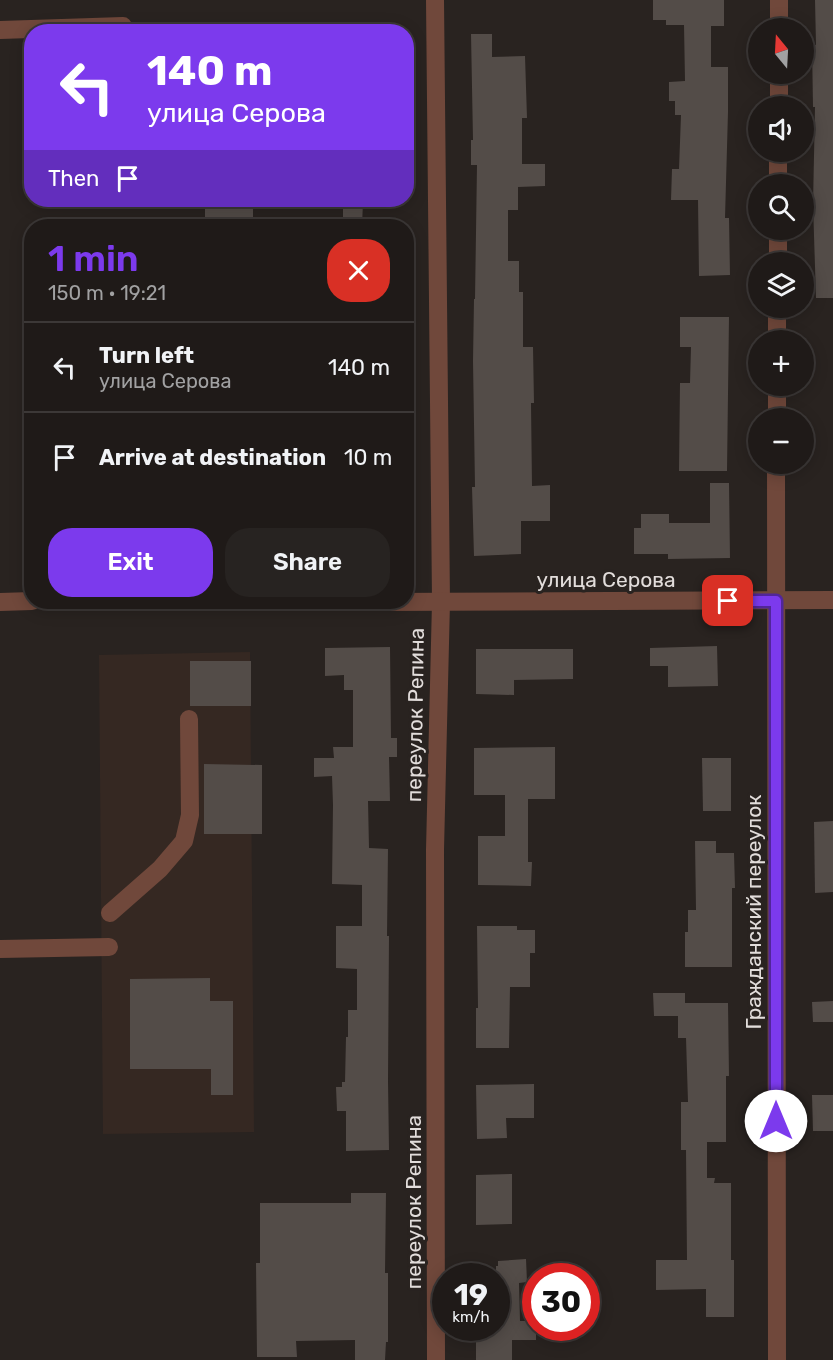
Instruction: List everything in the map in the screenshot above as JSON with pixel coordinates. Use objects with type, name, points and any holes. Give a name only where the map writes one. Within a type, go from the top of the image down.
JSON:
[{"type":"street","name":"переулок Репина","points":[[435,0],[441,602],[435,850],[436,1360]]},
{"type":"street","points":[[779,0],[779,18]]},
{"type":"street","points":[[0,30],[24,29]]},
{"type":"street","name":"Гражданский переулок","points":[[776,474],[777,1360]]},
{"type":"street","name":"улица Серова","points":[[414,602],[833,600]]},
{"type":"street","points":[[0,602],[24,602]]},
{"type":"street","points":[[110,914],[160,869],[184,841],[190,815],[189,719]]},
{"type":"street","points":[[0,948],[109,947]]},
{"type":"shaded area","points":[[250,652],[254,1132],[103,1134],[99,655]]},
{"type":"building","points":[[653,0],[724,0],[724,26],[711,26],[711,67],[728,67],[725,218],[729,218],[730,275],[699,276],[698,200],[671,200],[672,169],[679,169],[681,115],[675,115],[675,101],[669,101],[669,82],[685,81],[684,25],[666,25],[666,20],[653,20]]},
{"type":"building","points":[[815,0],[833,0],[833,298],[816,298],[815,107],[813,84],[814,45],[816,45]]},
{"type":"building","points":[[471,34],[492,34],[492,57],[525,56],[527,118],[522,118],[522,164],[545,164],[545,186],[518,187],[518,210],[508,210],[508,261],[519,261],[519,292],[523,292],[523,347],[533,347],[532,486],[550,485],[550,521],[521,521],[521,554],[474,556],[472,487],[475,487],[473,361],[477,165],[471,165],[471,140],[473,140]]},
{"type":"building","points":[[205,207],[253,207],[253,219],[205,219]]},
{"type":"building","points":[[343,207],[363,207],[362,219],[343,219]]},
{"type":"building","points":[[680,317],[729,317],[727,471],[679,471],[680,383],[690,383],[691,347],[680,347]]},
{"type":"building","points":[[710,483],[729,483],[730,558],[668,559],[668,554],[634,554],[634,528],[641,528],[641,514],[669,514],[669,523],[710,523]]},
{"type":"building","points":[[717,646],[718,686],[668,687],[668,666],[650,666],[650,648]]},
{"type":"building","points":[[390,647],[391,738],[397,738],[397,757],[389,757],[390,801],[368,801],[369,848],[388,849],[389,1150],[346,1151],[346,1111],[337,1111],[336,1087],[342,1087],[342,1082],[345,1082],[348,1010],[357,1010],[357,969],[336,968],[336,926],[362,926],[362,885],[332,884],[332,776],[314,777],[314,758],[334,758],[333,747],[353,747],[353,690],[344,690],[344,675],[325,676],[325,648]]},
{"type":"building","points":[[476,649],[573,649],[573,679],[514,680],[514,695],[476,694]]},
{"type":"building","points":[[190,661],[251,661],[251,706],[190,706]]},
{"type":"building","points":[[555,747],[555,799],[528,799],[528,862],[532,862],[531,886],[478,885],[478,836],[505,836],[505,795],[474,795],[474,748]]},
{"type":"building","points":[[702,758],[731,758],[731,811],[703,811]]},
{"type":"building","points":[[204,764],[262,765],[262,834],[204,834]]},
{"type":"building","points":[[833,821],[833,892],[815,893],[814,822]]},
{"type":"building","points":[[695,841],[716,841],[716,853],[734,853],[732,967],[685,967],[685,932],[688,932],[688,910],[696,910]]},
{"type":"building","points":[[477,926],[517,926],[517,930],[535,930],[535,953],[530,953],[530,987],[510,987],[509,1048],[476,1048]]},
{"type":"building","points":[[210,978],[210,1001],[233,1001],[233,1095],[211,1095],[211,1069],[130,1069],[130,979]]},
{"type":"building","points":[[653,993],[685,993],[685,1003],[728,1003],[729,1076],[726,1076],[726,1142],[707,1142],[707,1178],[715,1178],[714,1183],[731,1183],[734,1317],[706,1317],[706,1289],[656,1290],[656,1260],[687,1260],[686,1150],[681,1150],[681,1102],[688,1102],[686,1038],[678,1038],[678,1016],[654,1016]]},
{"type":"building","points":[[833,1001],[833,1022],[813,1022],[812,1002]]},
{"type":"building","points":[[534,1084],[534,1118],[506,1118],[507,1138],[477,1139],[476,1085]]},
{"type":"building","points":[[812,1095],[833,1095],[833,1131],[813,1131]]},
{"type":"building","points":[[512,1174],[512,1224],[476,1225],[476,1175]]},
{"type":"building","points":[[351,1193],[386,1193],[385,1273],[388,1273],[388,1342],[386,1342],[385,1360],[355,1360],[355,1340],[296,1341],[297,1357],[257,1357],[256,1263],[260,1263],[260,1203],[351,1203]]},
{"type":"building","points":[[526,1259],[526,1263],[522,1263],[522,1283],[519,1283],[522,1340],[512,1340],[512,1360],[476,1360],[476,1341],[510,1341],[510,1263],[498,1263],[498,1261]]},
{"type":"route","points":[[728,601],[776,601],[776,1121]]}]
